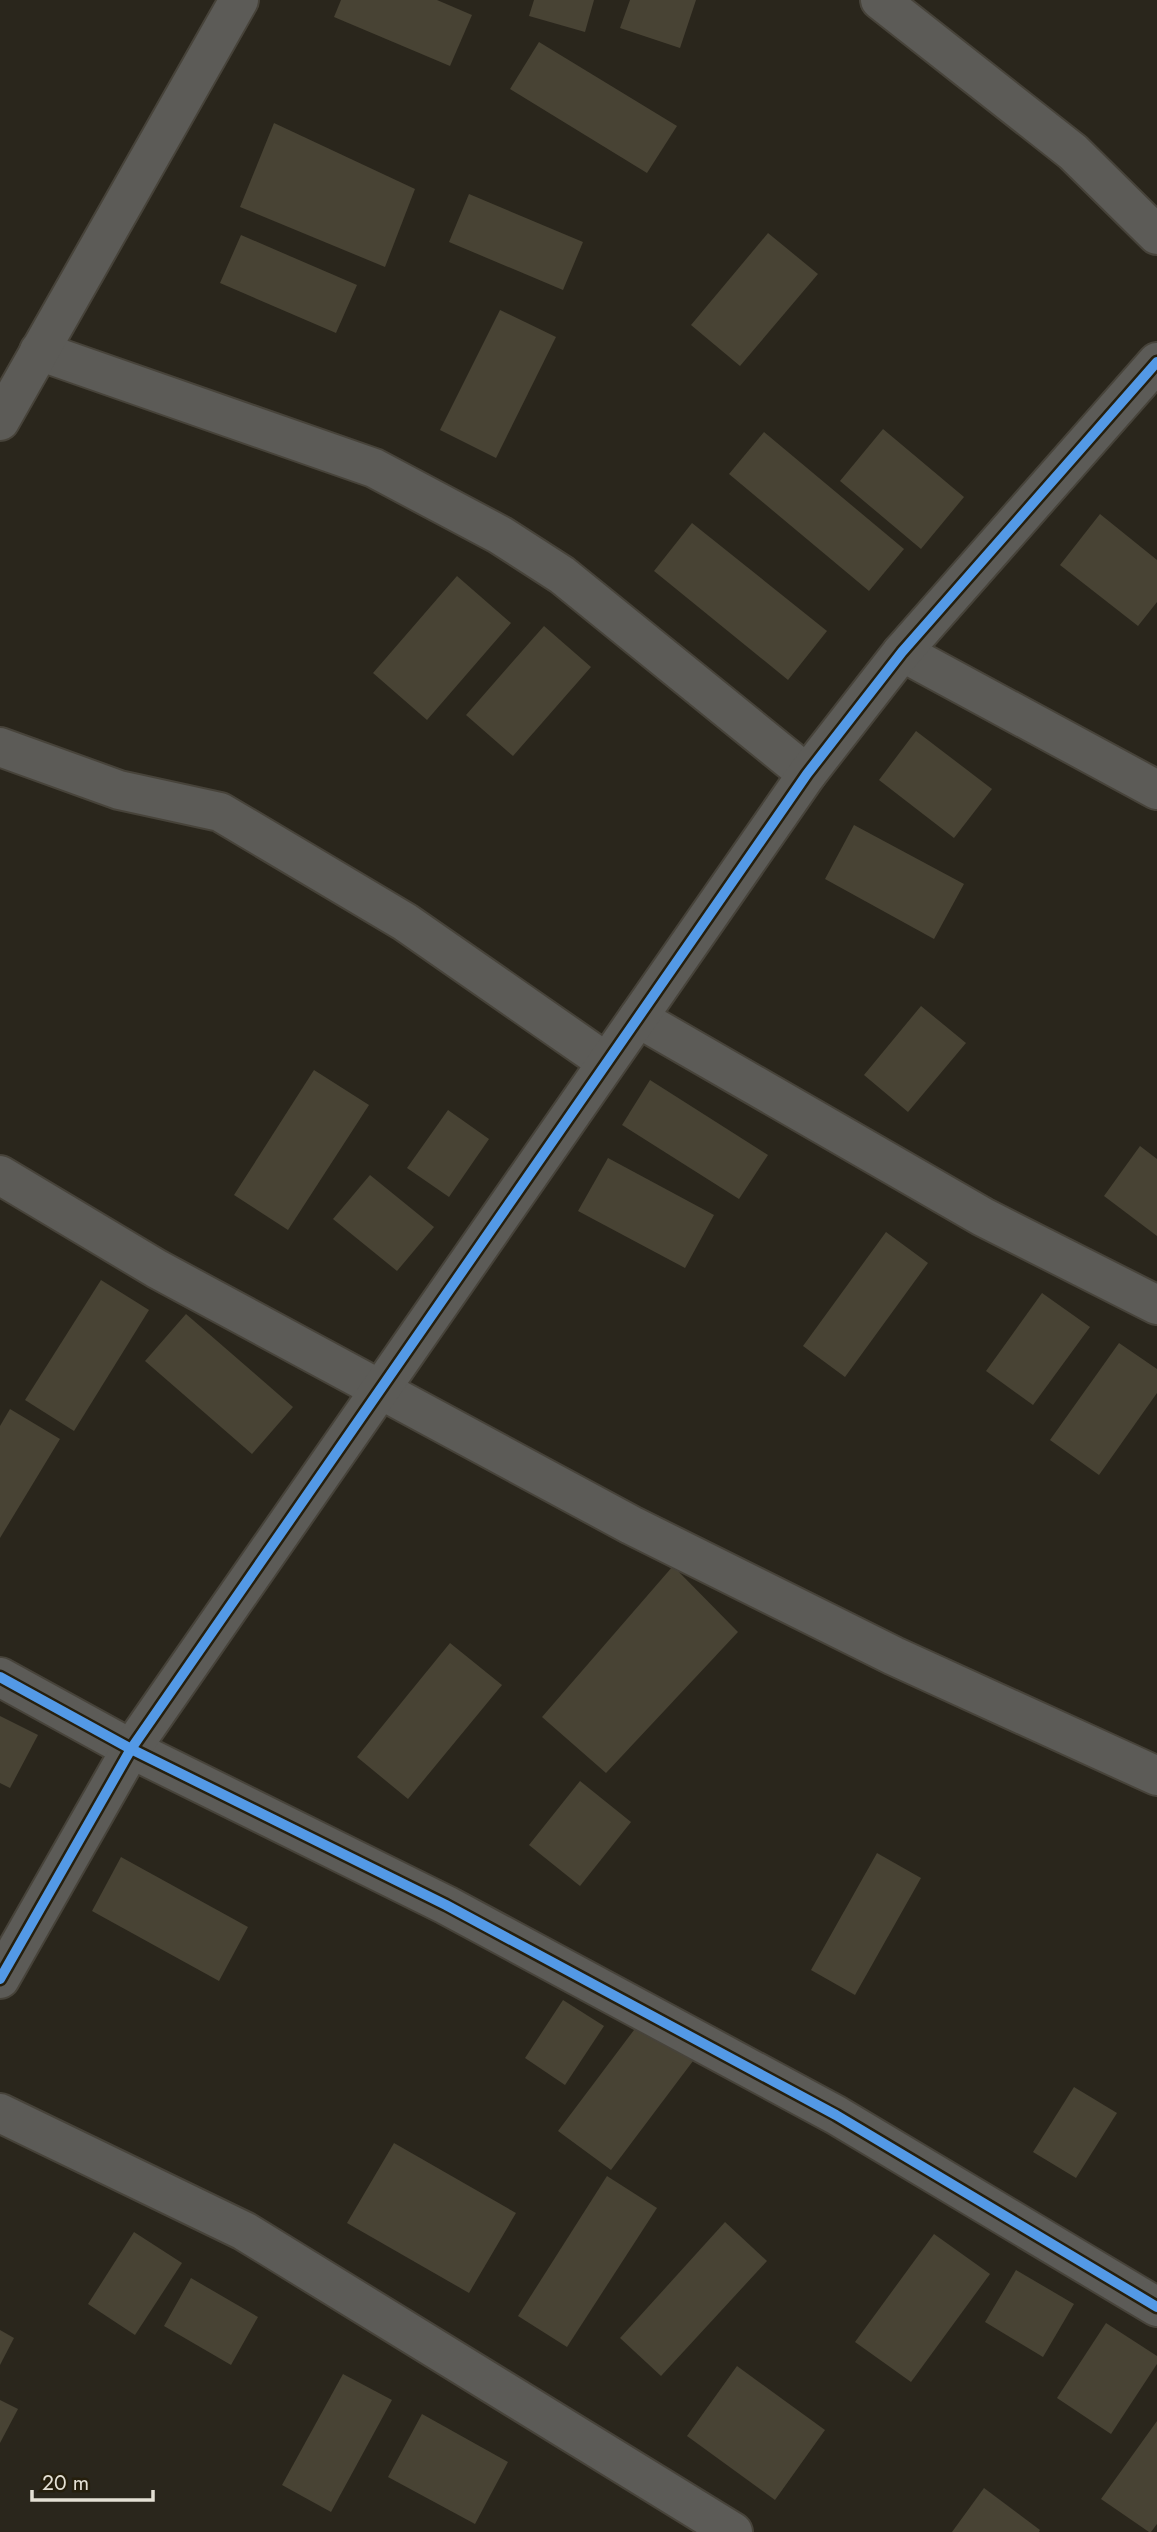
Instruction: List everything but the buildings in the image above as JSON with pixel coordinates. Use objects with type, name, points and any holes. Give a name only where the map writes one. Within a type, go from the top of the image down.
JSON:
[{"type":"street","points":[[0,421],[239,0]]},
{"type":"street","points":[[880,0],[1073,152],[1157,235]]},
{"type":"street","points":[[39,351],[374,468],[500,535],[562,575],[807,774]]},
{"type":"street","points":[[0,1979],[131,1749],[807,774],[902,652],[1157,362]]},
{"type":"street","points":[[902,652],[1157,790]]},
{"type":"street","points":[[0,747],[119,790],[220,812],[405,922],[606,1062]]},
{"type":"street","points":[[638,1018],[983,1217],[1157,1305]]},
{"type":"street","points":[[0,1175],[157,1269],[631,1525],[894,1657],[1157,1776]]},
{"type":"street","points":[[0,1677],[131,1749],[446,1905],[836,2115],[1157,2307]]},
{"type":"street","points":[[0,2113],[244,2231],[733,2532]]},
{"type":"cycle path","points":[[0,1979],[131,1749],[807,774],[902,652],[1157,362]]},
{"type":"cycle path","points":[[0,1677],[131,1749],[446,1905],[836,2115],[1157,2307]]}]
